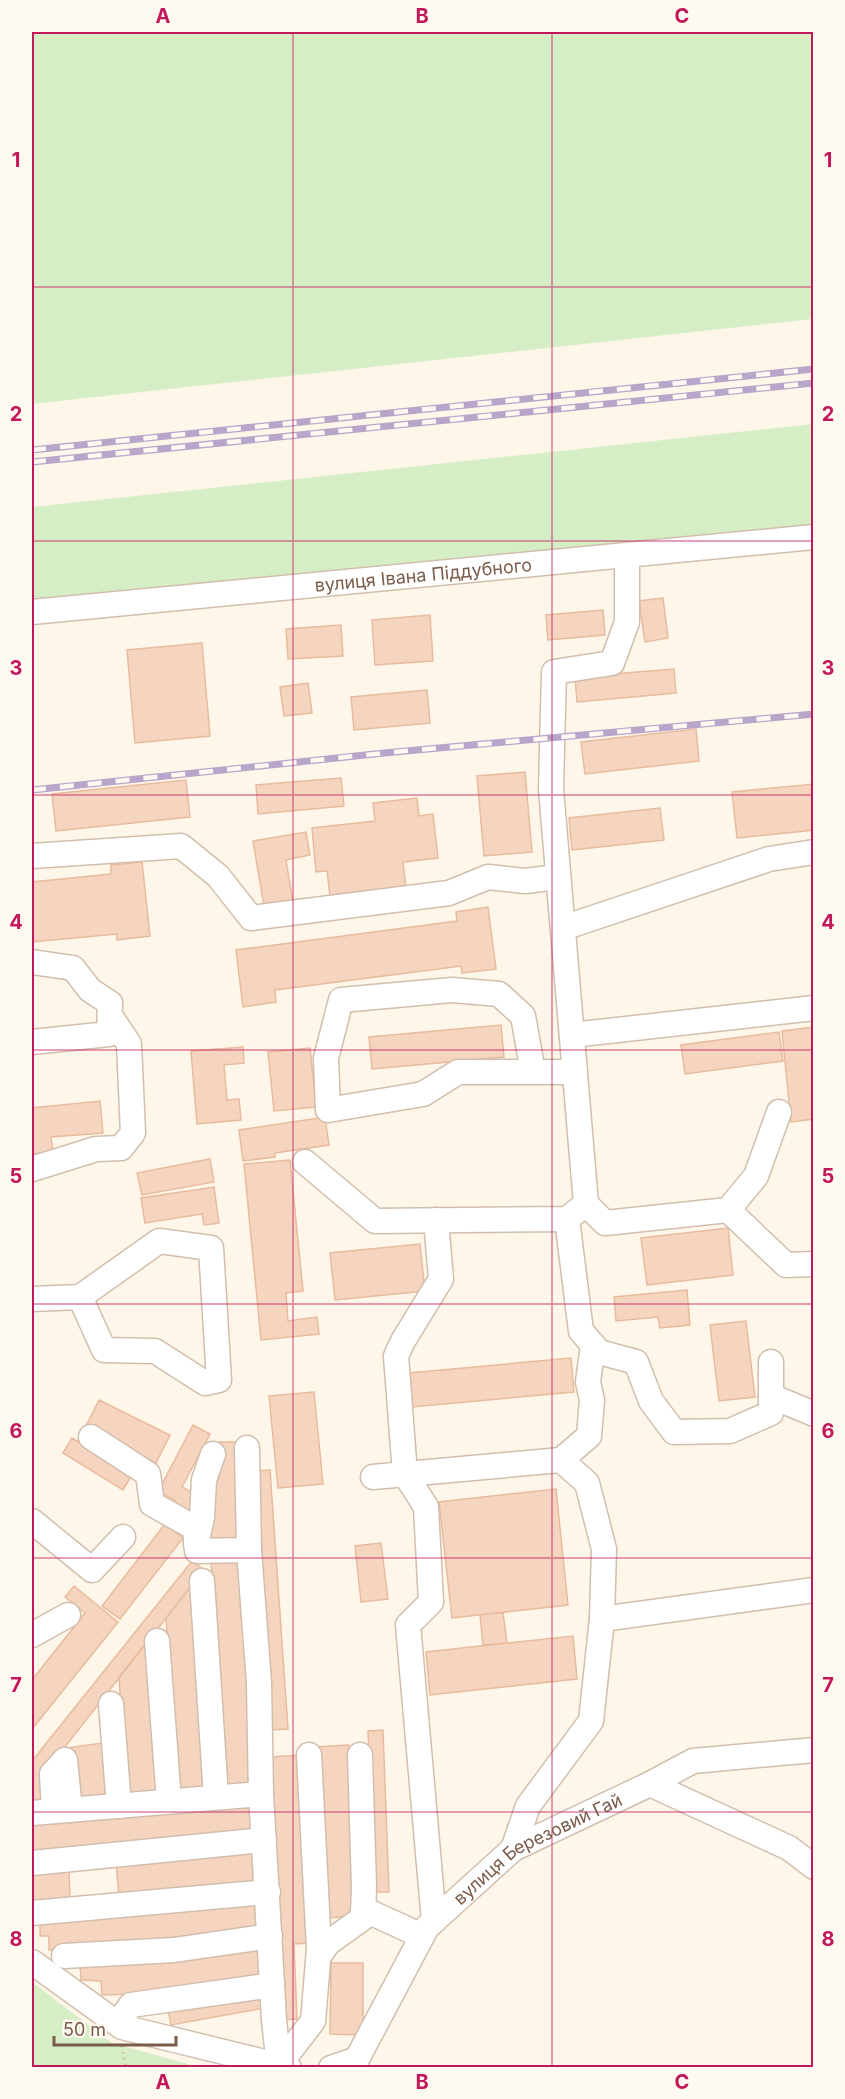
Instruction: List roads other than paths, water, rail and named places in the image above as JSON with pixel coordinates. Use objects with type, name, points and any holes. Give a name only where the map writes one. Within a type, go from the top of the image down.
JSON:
[{"type":"street","name":"вулиця Івана Піддубного","points":[[32,612],[813,537]]},
{"type":"street","points":[[627,555],[627,622],[612,663],[554,672],[550,789],[586,1204],[605,1223],[728,1210],[756,1176],[778,1112]]},
{"type":"street","points":[[32,856],[181,846],[218,876],[251,918],[449,893],[488,877],[525,881],[558,877]]},
{"type":"street","points":[[562,928],[769,859],[813,852]]},
{"type":"street","points":[[32,962],[73,968],[90,990],[110,1003],[111,1017],[109,1034],[32,1042]]},
{"type":"street","points":[[533,1072],[524,1016],[499,994],[452,990],[341,1000],[326,1058],[328,1110],[423,1094],[458,1072],[533,1072],[575,1072]]},
{"type":"street","points":[[572,1035],[813,1008]]},
{"type":"street","points":[[32,1169],[96,1149],[121,1148],[133,1133],[129,1044],[111,1017]]},
{"type":"street","points":[[305,1162],[375,1221],[567,1219],[586,1204]]},
{"type":"street","points":[[728,1210],[786,1265],[813,1264]]},
{"type":"street","points":[[567,1219],[581,1331],[599,1352],[636,1362],[651,1401],[674,1432],[730,1431],[771,1413],[771,1362]]},
{"type":"street","points":[[363,1909],[428,1929],[408,1625],[431,1602],[426,1507],[405,1474],[396,1356],[441,1279],[436,1220]]},
{"type":"street","points":[[32,1299],[80,1297],[159,1241],[211,1248],[219,1380],[206,1383],[155,1351],[104,1350],[80,1297]]},
{"type":"street","points":[[373,1477],[561,1460],[589,1436],[592,1400],[588,1382],[593,1345]]},
{"type":"street","points":[[771,1396],[813,1414]]},
{"type":"street","points":[[91,1437],[148,1474],[152,1504],[195,1528],[197,1551],[249,1550]]},
{"type":"street","points":[[247,1448],[249,1550],[259,1683],[261,1794],[274,2020],[284,2066]]},
{"type":"street","points":[[196,1544],[202,1518],[204,1480],[213,1454]]},
{"type":"street","points":[[513,1849],[528,1806],[591,1721],[602,1619],[604,1549],[587,1483],[561,1460]]},
{"type":"street","points":[[32,1521],[92,1570],[123,1537]]},
{"type":"street","points":[[202,1581],[216,1797]]},
{"type":"street","points":[[602,1619],[813,1590]]},
{"type":"street","points":[[32,1635],[68,1615]]},
{"type":"street","points":[[157,1641],[168,1801]]},
{"type":"street","points":[[111,1704],[119,1806]]},
{"type":"street","name":"вулиця Березовий Гай","points":[[331,2067],[357,2059],[428,1929],[513,1849],[693,1761],[813,1750]]},
{"type":"street","points":[[284,2066],[313,2021],[319,1956],[309,1755]]},
{"type":"street","points":[[319,1956],[328,1943],[363,1918],[360,1755]]},
{"type":"street","points":[[650,1784],[789,1848],[813,1867]]},
{"type":"street","points":[[52,1811],[261,1794]]},
{"type":"street","points":[[32,1863],[264,1840]]},
{"type":"street","points":[[32,1913],[268,1892]]},
{"type":"street","points":[[64,1956],[174,1950],[270,1936]]},
{"type":"street","points":[[32,1962],[122,2027],[284,2066]]},
{"type":"street","points":[[118,2023],[131,2005],[272,1985]]},
{"type":"railway","points":[[32,450],[814,369]]},
{"type":"railway","points":[[32,462],[814,383]]},
{"type":"railway","points":[[32,790],[384,753],[814,714]]}]
